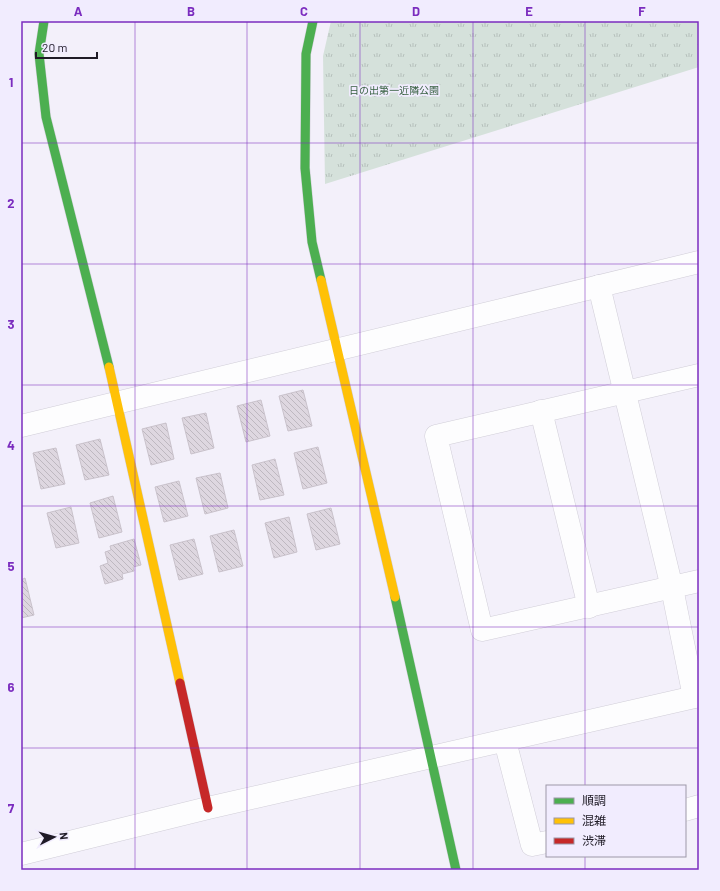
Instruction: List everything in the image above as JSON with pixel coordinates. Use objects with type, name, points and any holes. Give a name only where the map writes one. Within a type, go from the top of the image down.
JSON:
[{"type":"street","points":[[44,21],[39,54],[46,117],[118,404],[208,808]]},
{"type":"street","points":[[313,21],[306,54],[305,168],[312,242],[432,758],[456,870]]},
{"type":"street","points":[[21,426],[118,404],[337,349],[699,262]]},
{"type":"street","points":[[21,854],[208,808],[696,697],[626,391],[599,286]]},
{"type":"street","points":[[699,375],[436,436],[482,630],[699,581]]},
{"type":"street","points":[[541,411],[589,607]]},
{"type":"street","points":[[505,741],[532,845],[546,842]]},
{"type":"street","points":[[686,810],[699,806]]},
{"type":"green space","name":"日の出第一近隣公園","points":[[331,21],[699,21],[699,67],[325,184],[323,56]]},
{"type":"building","points":[[303,390],[312,426],[288,431],[279,396]]},
{"type":"building","points":[[261,400],[270,436],[246,442],[237,406]]},
{"type":"building","points":[[206,413],[214,448],[191,454],[182,418]]},
{"type":"building","points":[[166,423],[174,459],[151,465],[142,429]]},
{"type":"building","points":[[100,439],[109,475],[85,480],[76,445]]},
{"type":"building","points":[[318,447],[327,483],[303,489],[294,453]]},
{"type":"building","points":[[56,448],[65,484],[41,489],[33,453]]},
{"type":"building","points":[[275,459],[284,495],[260,500],[252,465]]},
{"type":"building","points":[[220,473],[228,508],[205,514],[196,478]]},
{"type":"building","points":[[179,481],[188,516],[164,522],[155,487]]},
{"type":"building","points":[[113,496],[122,532],[99,538],[90,503]]},
{"type":"building","points":[[71,507],[79,543],[56,548],[47,513]]},
{"type":"building","points":[[331,508],[340,544],[316,550],[307,514]]},
{"type":"building","points":[[289,517],[297,552],[274,558],[265,523]]},
{"type":"building","points":[[234,530],[243,566],[219,572],[210,536]]},
{"type":"building","points":[[134,539],[141,565],[133,567],[134,571],[122,574],[123,579],[105,584],[100,566],[108,563],[105,552],[111,550],[110,546]]},
{"type":"building","points":[[194,539],[203,574],[179,580],[170,545]]},
{"type":"building","points":[[25,578],[34,615],[21,618],[21,580]]},
{"type":"traffic: fast","points":[[44,21],[39,54],[46,117],[109,367]]},
{"type":"traffic: fast","points":[[313,21],[306,54],[305,168],[312,242],[321,280]]},
{"type":"traffic: fast","points":[[395,597],[456,870]]},
{"type":"traffic: slow","points":[[321,280],[395,597]]},
{"type":"traffic: slow","points":[[109,367],[180,683]]},
{"type":"traffic: jam","points":[[180,683],[208,808]]}]
